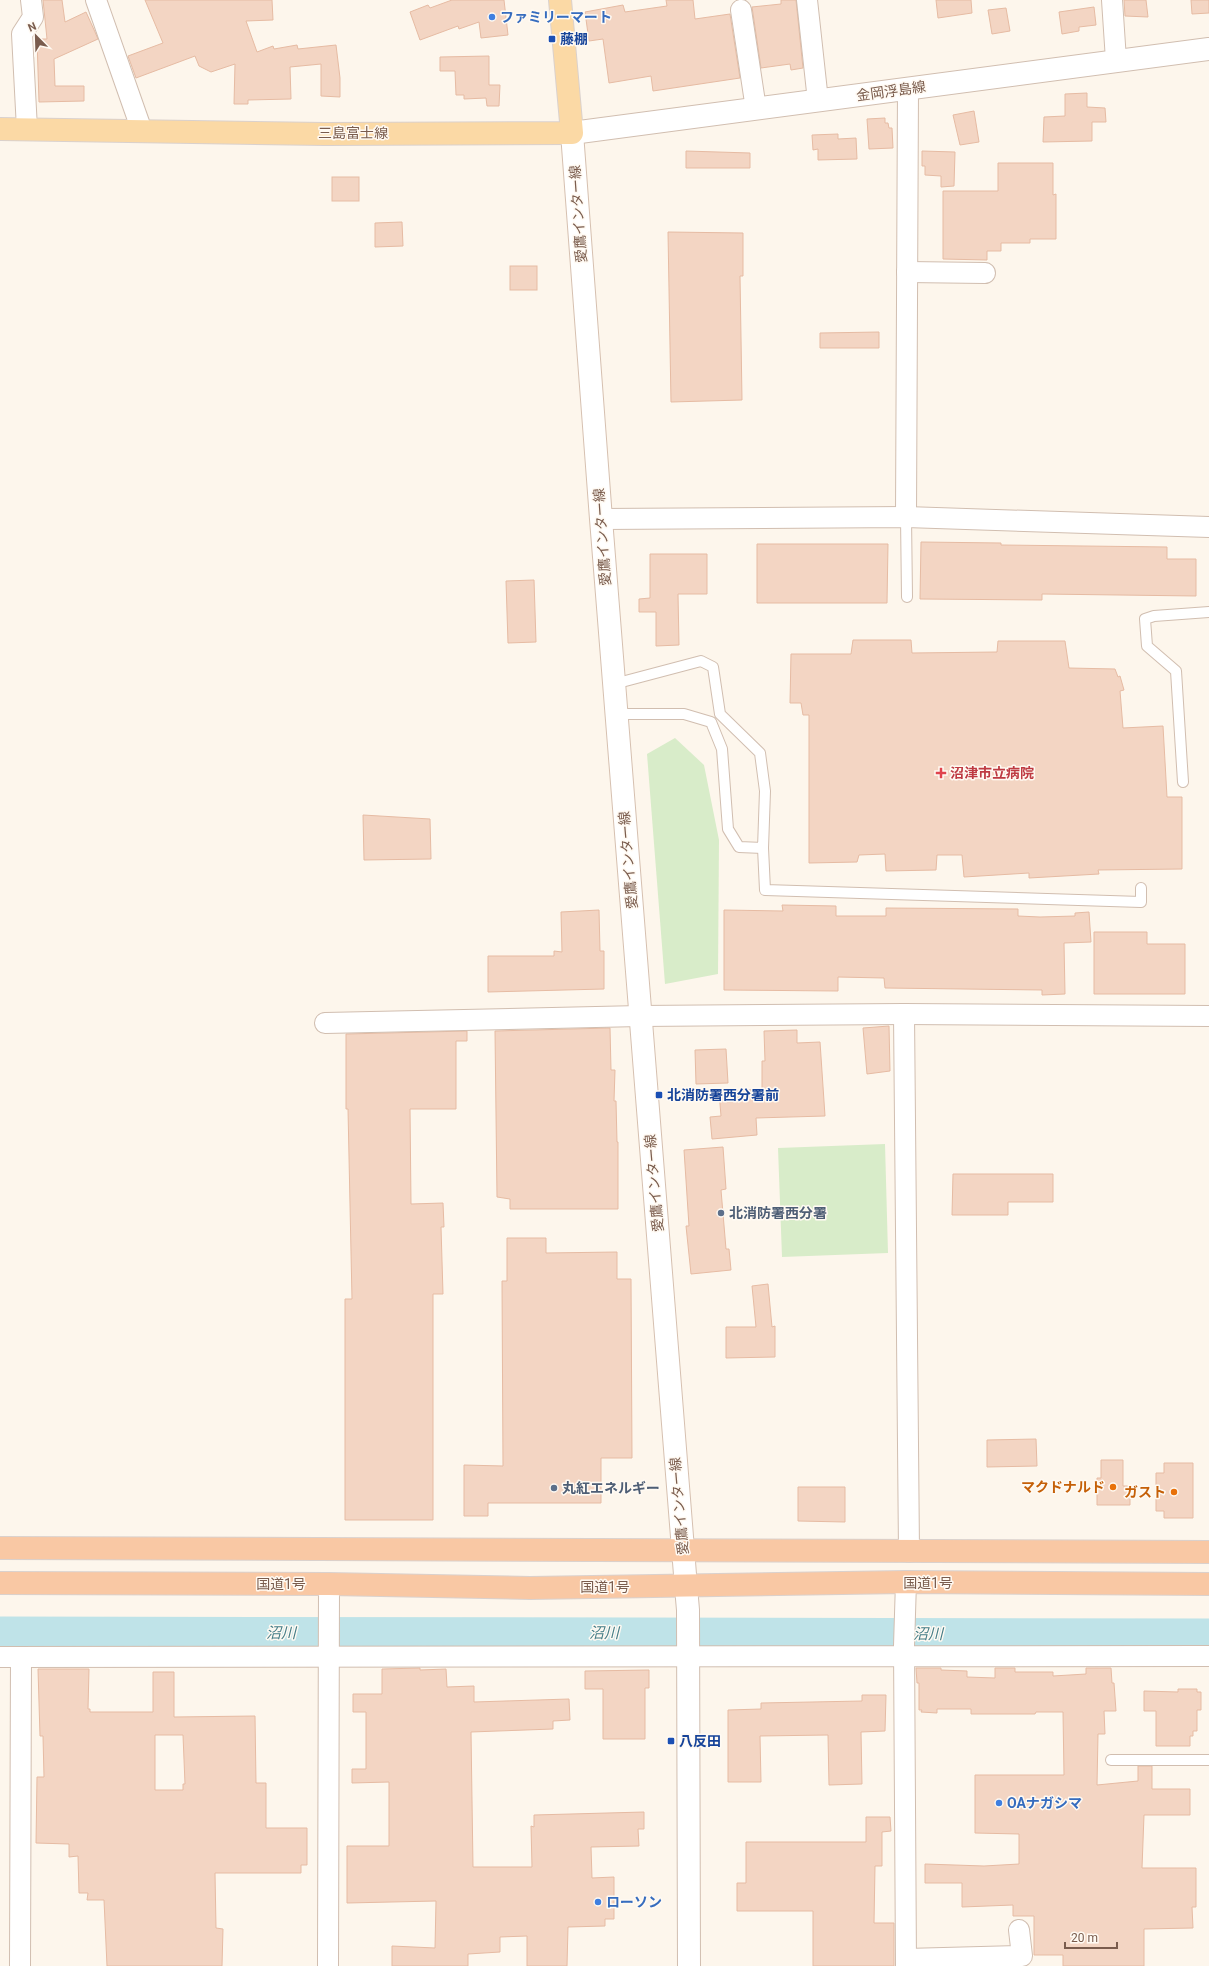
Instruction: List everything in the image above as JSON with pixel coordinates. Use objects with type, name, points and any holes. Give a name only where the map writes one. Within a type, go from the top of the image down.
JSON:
[{"type":"highway","points":[[0,1548],[1209,1552]]},
{"type":"highway","name":"国道1号","points":[[0,1583],[329,1584],[530,1588],[686,1587],[906,1582],[1209,1584]]},
{"type":"main road","points":[[560,0],[572,133]]},
{"type":"main road","name":"金岡浮島線","points":[[572,133],[1116,60],[1209,49]]},
{"type":"main road","name":"三島富士線","points":[[0,129],[326,134],[572,133]]},
{"type":"main road","name":"愛鷹インター線","points":[[572,133],[616,714],[688,1610],[689,1966]]},
{"type":"street","points":[[27,129],[22,34],[33,17],[31,0]]},
{"type":"street","points":[[96,0],[142,131]]},
{"type":"street","points":[[807,0],[818,101]]},
{"type":"street","points":[[1112,0],[1116,60]]},
{"type":"street","points":[[741,10],[756,109]]},
{"type":"street","points":[[906,517],[908,88]]},
{"type":"street","points":[[907,272],[985,273]]},
{"type":"street","points":[[601,519],[906,517],[1209,527]]},
{"type":"street","points":[[904,1014],[909,1552]]},
{"type":"street","points":[[325,1023],[640,1016],[904,1014],[1209,1016]]},
{"type":"street","points":[[906,1582],[907,1605],[904,1651],[906,1963],[1022,1956],[1019,1930]]},
{"type":"street","points":[[328,1966],[329,1584]]},
{"type":"street","points":[[0,1657],[328,1653],[688,1654],[904,1651],[1209,1656]]},
{"type":"street","points":[[20,1966],[21,1657]]},
{"type":"lane","points":[[906,517],[907,597]]},
{"type":"lane","points":[[1183,782],[1176,671],[1147,646],[1145,619],[1154,616],[1209,612]]},
{"type":"lane","points":[[614,684],[701,660],[713,667],[720,714],[760,753],[765,791],[762,848],[765,890],[1141,902],[1141,888]]},
{"type":"lane","points":[[616,714],[684,714],[711,722],[722,749],[728,829],[739,847],[762,848]]},
{"type":"lane","points":[[1111,1760],[1209,1760]]},
{"type":"green space","points":[[675,738],[704,765],[719,840],[718,974],[665,984],[647,754]]},
{"type":"green space","points":[[885,1144],[888,1253],[782,1257],[778,1148]]},
{"type":"building","points":[[43,0],[62,0],[65,22],[86,12],[98,39],[54,59],[55,86],[84,86],[84,101],[39,102],[37,39],[47,39]]},
{"type":"building","points":[[145,0],[272,0],[273,20],[246,21],[257,52],[273,46],[274,49],[297,45],[298,49],[336,45],[340,78],[340,97],[321,96],[321,64],[290,67],[291,99],[248,100],[248,104],[234,104],[235,64],[211,72],[199,66],[195,56],[136,78],[128,56],[163,43]]},
{"type":"building","points":[[452,0],[504,0],[508,35],[481,38],[479,22],[459,29],[458,26],[420,40],[410,12],[428,5],[430,8]]},
{"type":"building","points":[[666,0],[693,0],[695,19],[730,14],[740,78],[653,91],[651,76],[609,83],[603,39],[589,41],[585,12],[623,5],[625,12],[667,6]]},
{"type":"building","points":[[781,0],[796,0],[803,68],[791,70],[790,64],[761,68],[752,7],[781,4]]},
{"type":"building","points":[[936,0],[971,0],[972,13],[938,18]]},
{"type":"building","points":[[1124,0],[1146,0],[1148,17],[1125,16]]},
{"type":"building","points":[[1191,0],[1209,0],[1209,13],[1192,14]]},
{"type":"building","points":[[1094,7],[1096,25],[1079,27],[1079,31],[1062,34],[1059,12]]},
{"type":"building","points":[[1006,8],[1010,31],[992,34],[988,10]]},
{"type":"building","points":[[489,56],[489,85],[500,85],[499,106],[487,106],[486,98],[464,99],[464,95],[456,95],[455,71],[440,71],[440,57]]},
{"type":"building","points":[[1087,93],[1087,107],[1105,108],[1106,122],[1092,122],[1092,141],[1043,142],[1044,117],[1065,116],[1065,94]]},
{"type":"building","points":[[974,111],[979,142],[960,145],[953,115]]},
{"type":"building","points":[[885,118],[885,123],[888,123],[889,128],[892,128],[893,148],[869,149],[867,119]]},
{"type":"building","points":[[838,134],[838,139],[856,138],[857,159],[818,160],[818,149],[813,150],[812,135]]},
{"type":"building","points":[[686,151],[750,153],[750,168],[686,168]]},
{"type":"building","points":[[922,151],[955,152],[954,186],[941,187],[941,176],[925,175],[925,166],[922,166]]},
{"type":"building","points":[[998,163],[1053,163],[1053,195],[1056,194],[1056,239],[1030,239],[1030,243],[1001,243],[1001,251],[987,251],[987,260],[943,259],[943,191],[998,191]]},
{"type":"building","points":[[332,177],[359,177],[359,201],[332,201]]},
{"type":"building","points":[[402,222],[403,246],[375,247],[375,223]]},
{"type":"building","points":[[668,232],[743,233],[743,276],[740,276],[742,400],[671,402]]},
{"type":"building","points":[[510,266],[537,266],[537,290],[510,290]]},
{"type":"building","points":[[879,332],[879,348],[820,348],[820,333]]},
{"type":"building","points":[[921,542],[1001,543],[1001,545],[1167,547],[1167,559],[1196,559],[1196,596],[1042,594],[1042,600],[920,599]]},
{"type":"building","points":[[757,544],[888,544],[887,603],[757,603]]},
{"type":"building","points":[[650,554],[707,554],[707,594],[678,594],[679,645],[656,646],[656,612],[639,612],[639,599],[650,598]]},
{"type":"building","points":[[534,580],[536,642],[508,643],[506,581]]},
{"type":"building","points":[[853,640],[911,640],[912,653],[997,652],[998,641],[1065,641],[1069,668],[1115,669],[1118,677],[1120,676],[1124,690],[1120,691],[1123,728],[1163,726],[1167,797],[1182,797],[1182,869],[1098,870],[1099,874],[1029,878],[1029,873],[964,877],[962,855],[937,855],[936,870],[886,871],[885,854],[859,855],[857,862],[809,863],[809,715],[803,715],[801,703],[790,703],[791,654],[851,654]]},
{"type":"building","points":[[363,815],[430,819],[431,859],[364,860]]},
{"type":"building","points":[[782,905],[836,906],[836,916],[886,916],[886,908],[1018,909],[1018,916],[1040,917],[1075,916],[1075,913],[1089,912],[1091,942],[1064,943],[1065,994],[1042,995],[1042,990],[885,988],[884,978],[838,977],[838,991],[724,990],[724,910],[783,911]]},
{"type":"building","points":[[599,910],[600,951],[604,951],[604,989],[488,992],[488,956],[554,956],[554,951],[562,952],[561,912]]},
{"type":"building","points":[[1094,932],[1147,932],[1147,944],[1185,944],[1185,994],[1094,994]]},
{"type":"building","points":[[889,1026],[890,1071],[867,1074],[863,1028]]},
{"type":"building","points":[[610,1028],[611,1070],[615,1070],[614,1101],[616,1101],[618,1142],[618,1209],[510,1209],[510,1199],[497,1197],[495,1031]]},
{"type":"building","points":[[797,1030],[797,1043],[820,1042],[825,1116],[756,1118],[757,1135],[712,1139],[710,1117],[721,1116],[719,1092],[762,1089],[762,1061],[765,1061],[764,1031]]},
{"type":"building","points":[[467,1031],[467,1041],[456,1041],[456,1109],[410,1109],[411,1204],[443,1203],[444,1227],[441,1227],[443,1294],[433,1294],[433,1520],[345,1520],[345,1299],[352,1299],[348,1109],[346,1109],[346,1034]]},
{"type":"building","points":[[726,1049],[728,1083],[696,1084],[695,1050]]},
{"type":"building","points":[[723,1147],[726,1189],[721,1190],[726,1249],[729,1249],[731,1270],[691,1274],[686,1226],[689,1226],[684,1150]]},
{"type":"building","points":[[953,1174],[1053,1174],[1053,1202],[1008,1202],[1008,1215],[952,1215]]},
{"type":"building","points":[[507,1238],[546,1238],[546,1253],[617,1252],[617,1279],[631,1279],[632,1458],[601,1458],[601,1503],[488,1503],[488,1516],[464,1516],[464,1465],[503,1466],[502,1281],[507,1281]]},
{"type":"building","points":[[768,1284],[772,1327],[775,1326],[775,1357],[726,1358],[726,1327],[756,1327],[752,1286]]},
{"type":"building","points":[[1036,1439],[1037,1466],[987,1467],[987,1440]]},
{"type":"building","points":[[1101,1460],[1123,1460],[1123,1486],[1130,1486],[1130,1505],[1097,1505],[1097,1478],[1101,1478]]},
{"type":"building","name":"ガスト","points":[[1164,1463],[1193,1463],[1193,1518],[1164,1518],[1164,1511],[1156,1511],[1156,1473],[1164,1473]]},
{"type":"building","points":[[798,1487],[845,1487],[845,1522],[798,1521]]},
{"type":"building","points":[[420,1668],[420,1670],[446,1669],[447,1687],[474,1686],[474,1702],[569,1699],[570,1720],[553,1721],[553,1729],[471,1732],[473,1867],[532,1867],[531,1826],[534,1827],[534,1815],[644,1812],[644,1829],[638,1829],[639,1846],[591,1847],[592,1878],[614,1877],[614,1919],[605,1919],[605,1926],[568,1927],[567,1966],[527,1966],[527,1936],[500,1937],[500,1952],[468,1954],[468,1966],[392,1966],[392,1946],[435,1948],[436,1901],[347,1903],[347,1846],[389,1846],[389,1782],[352,1783],[352,1769],[366,1769],[366,1712],[353,1712],[353,1694],[382,1694],[382,1669]]},
{"type":"building","points":[[916,1668],[941,1668],[941,1670],[967,1671],[967,1677],[995,1678],[995,1668],[1015,1668],[1015,1672],[1053,1672],[1053,1676],[1086,1674],[1086,1668],[1111,1668],[1112,1683],[1114,1683],[1116,1711],[1104,1711],[1105,1734],[1098,1734],[1097,1785],[1138,1781],[1138,1766],[1152,1766],[1152,1789],[1190,1789],[1190,1815],[1144,1815],[1142,1868],[1196,1868],[1196,1907],[1192,1907],[1193,1928],[1144,1929],[1144,1966],[1063,1966],[1063,1955],[1034,1955],[1034,1916],[1013,1916],[1013,1905],[962,1907],[962,1883],[925,1883],[925,1864],[984,1866],[1019,1864],[1019,1834],[975,1833],[975,1775],[1064,1775],[1063,1712],[1036,1712],[1035,1714],[971,1714],[971,1709],[937,1709],[937,1713],[921,1712],[922,1710],[919,1710],[919,1683],[917,1683]]},
{"type":"building","points":[[38,1669],[89,1669],[88,1709],[90,1709],[90,1712],[153,1712],[153,1672],[174,1672],[174,1717],[255,1716],[256,1783],[266,1783],[266,1828],[307,1828],[307,1865],[301,1865],[301,1873],[215,1873],[216,1928],[223,1929],[222,1966],[107,1966],[104,1900],[87,1900],[88,1893],[79,1893],[78,1856],[69,1857],[69,1844],[36,1843],[37,1777],[44,1777],[43,1736],[40,1736]],"holes":[[[155,1735],[183,1735],[185,1784],[183,1784],[183,1790],[155,1790]]]},
{"type":"building","points":[[649,1670],[649,1688],[645,1688],[645,1739],[603,1739],[603,1689],[585,1689],[585,1671]]},
{"type":"building","points":[[1178,1689],[1197,1689],[1197,1692],[1201,1692],[1201,1710],[1197,1710],[1197,1731],[1193,1731],[1193,1736],[1190,1736],[1190,1746],[1156,1746],[1156,1711],[1144,1711],[1144,1691],[1178,1692]]},
{"type":"building","points":[[862,1695],[886,1695],[885,1731],[861,1732],[862,1784],[829,1785],[828,1735],[760,1736],[761,1782],[728,1782],[728,1710],[761,1709],[761,1703],[862,1701]]},
{"type":"building","points":[[866,1817],[890,1817],[891,1831],[882,1832],[882,1866],[875,1866],[874,1923],[894,1923],[894,1966],[813,1966],[813,1911],[737,1911],[737,1883],[746,1883],[746,1842],[866,1842]]},
{"type":"waterway","name":"沼川","points":[[0,1632],[1209,1634]]},
{"type":"place","name":"ファミリーマート","points":[[492,17]]},
{"type":"place","name":"藤棚","points":[[552,39]]},
{"type":"place","name":"沼津市立病院","points":[[941,773]]},
{"type":"place","name":"北消防署西分署前","points":[[659,1095]]},
{"type":"place","name":"北消防署西分署","points":[[721,1213]]},
{"type":"place","name":"マクドナルド","points":[[1113,1487]]},
{"type":"place","name":"丸紅エネルギー","points":[[554,1488]]},
{"type":"place","name":"ガスト","points":[[1174,1492]]},
{"type":"place","name":"八反田","points":[[671,1741]]},
{"type":"place","name":"OAナガシマ","points":[[999,1803]]},
{"type":"place","name":"ローソン","points":[[598,1902]]}]
